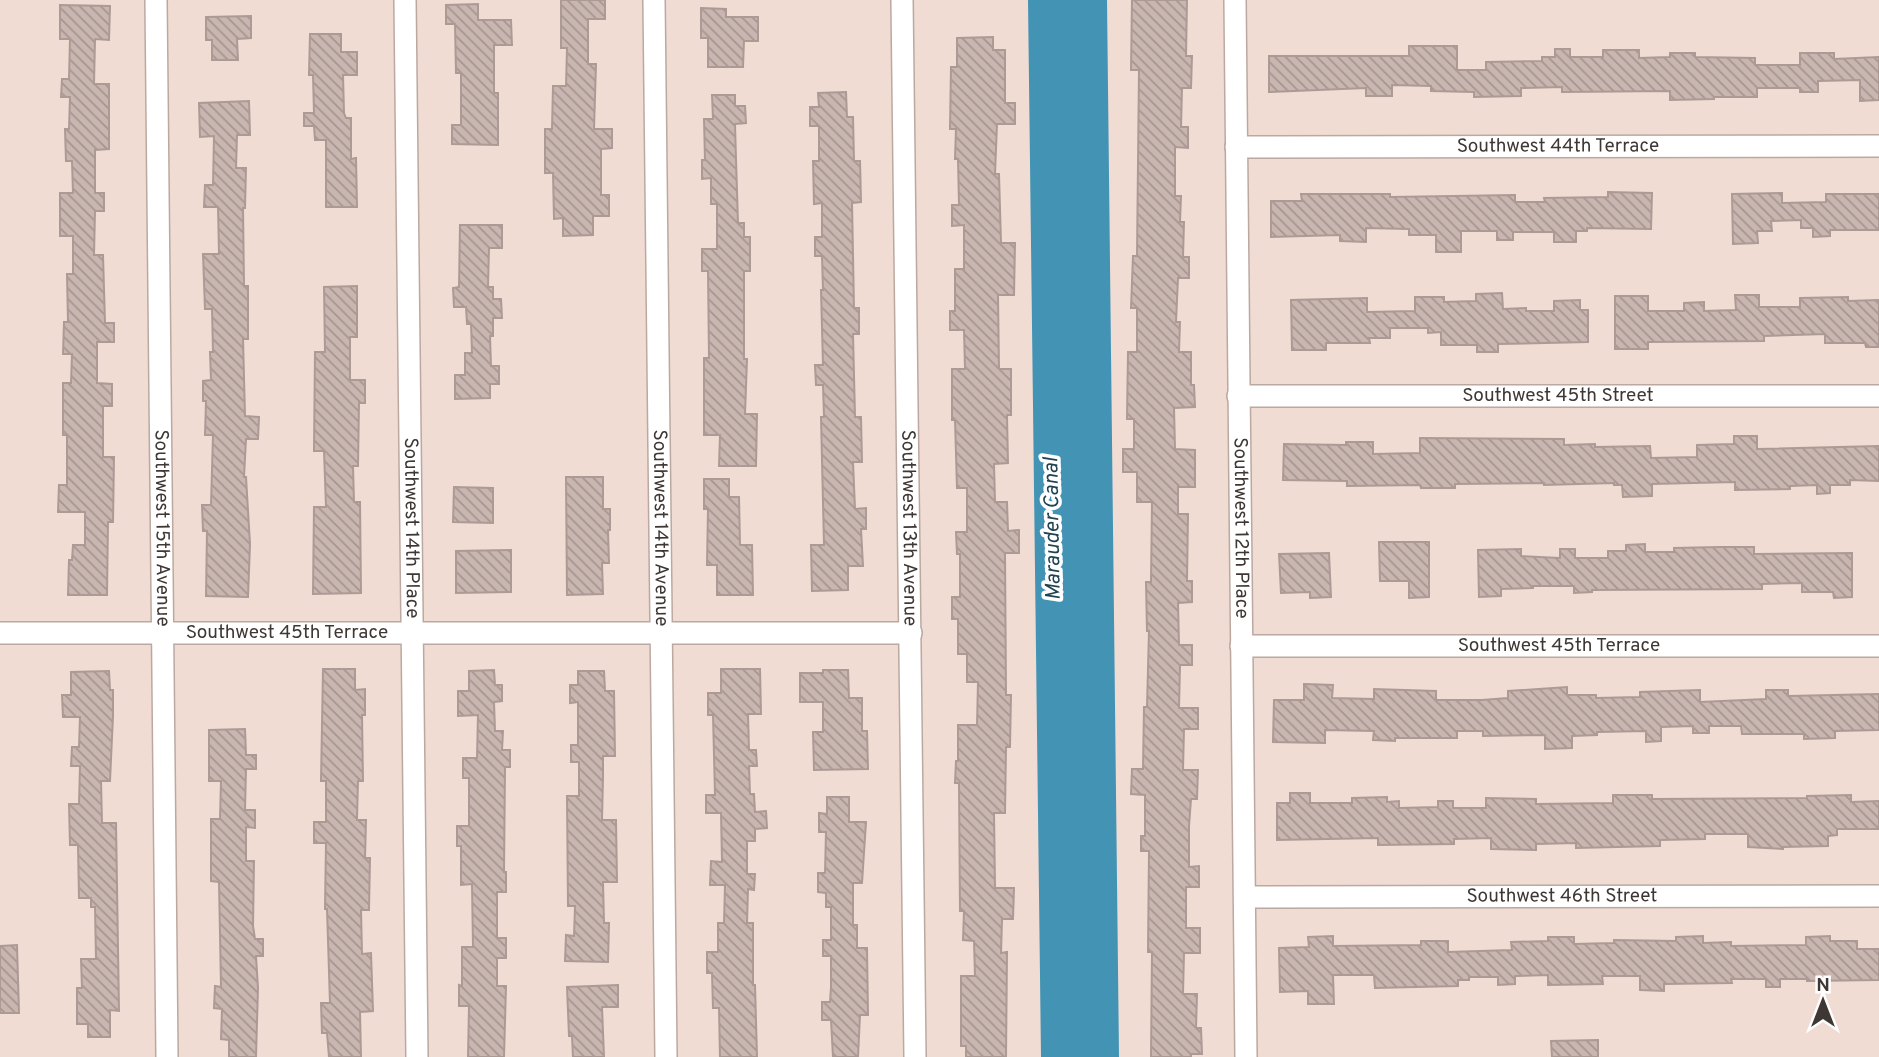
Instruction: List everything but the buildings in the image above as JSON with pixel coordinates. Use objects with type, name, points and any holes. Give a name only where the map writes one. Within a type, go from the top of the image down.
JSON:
[{"type":"street","name":"Southwest 15th Avenue","points":[[156,0],[167,1057]]},
{"type":"street","name":"Southwest 14th Place","points":[[405,0],[417,1057]]},
{"type":"street","name":"Southwest 14th Avenue","points":[[654,0],[666,1057]]},
{"type":"street","name":"Southwest 13th Avenue","points":[[902,0],[915,1057]]},
{"type":"street","name":"Southwest 12th Place","points":[[1235,0],[1246,1057]]},
{"type":"street","name":"Southwest 44th Terrace","points":[[1236,147],[1879,146]]},
{"type":"street","name":"Southwest 45th Street","points":[[1238,396],[1879,396]]},
{"type":"street","name":"Southwest 45th Terrace","points":[[0,633],[911,633]]},
{"type":"street","name":"Southwest 45th Terrace","points":[[1241,646],[1879,646]]},
{"type":"street","name":"Southwest 46th Street","points":[[1245,897],[1879,896]]},
{"type":"water","name":"Marauder Canal","points":[[1028,0],[1107,0],[1119,1057],[1041,1057]]}]
